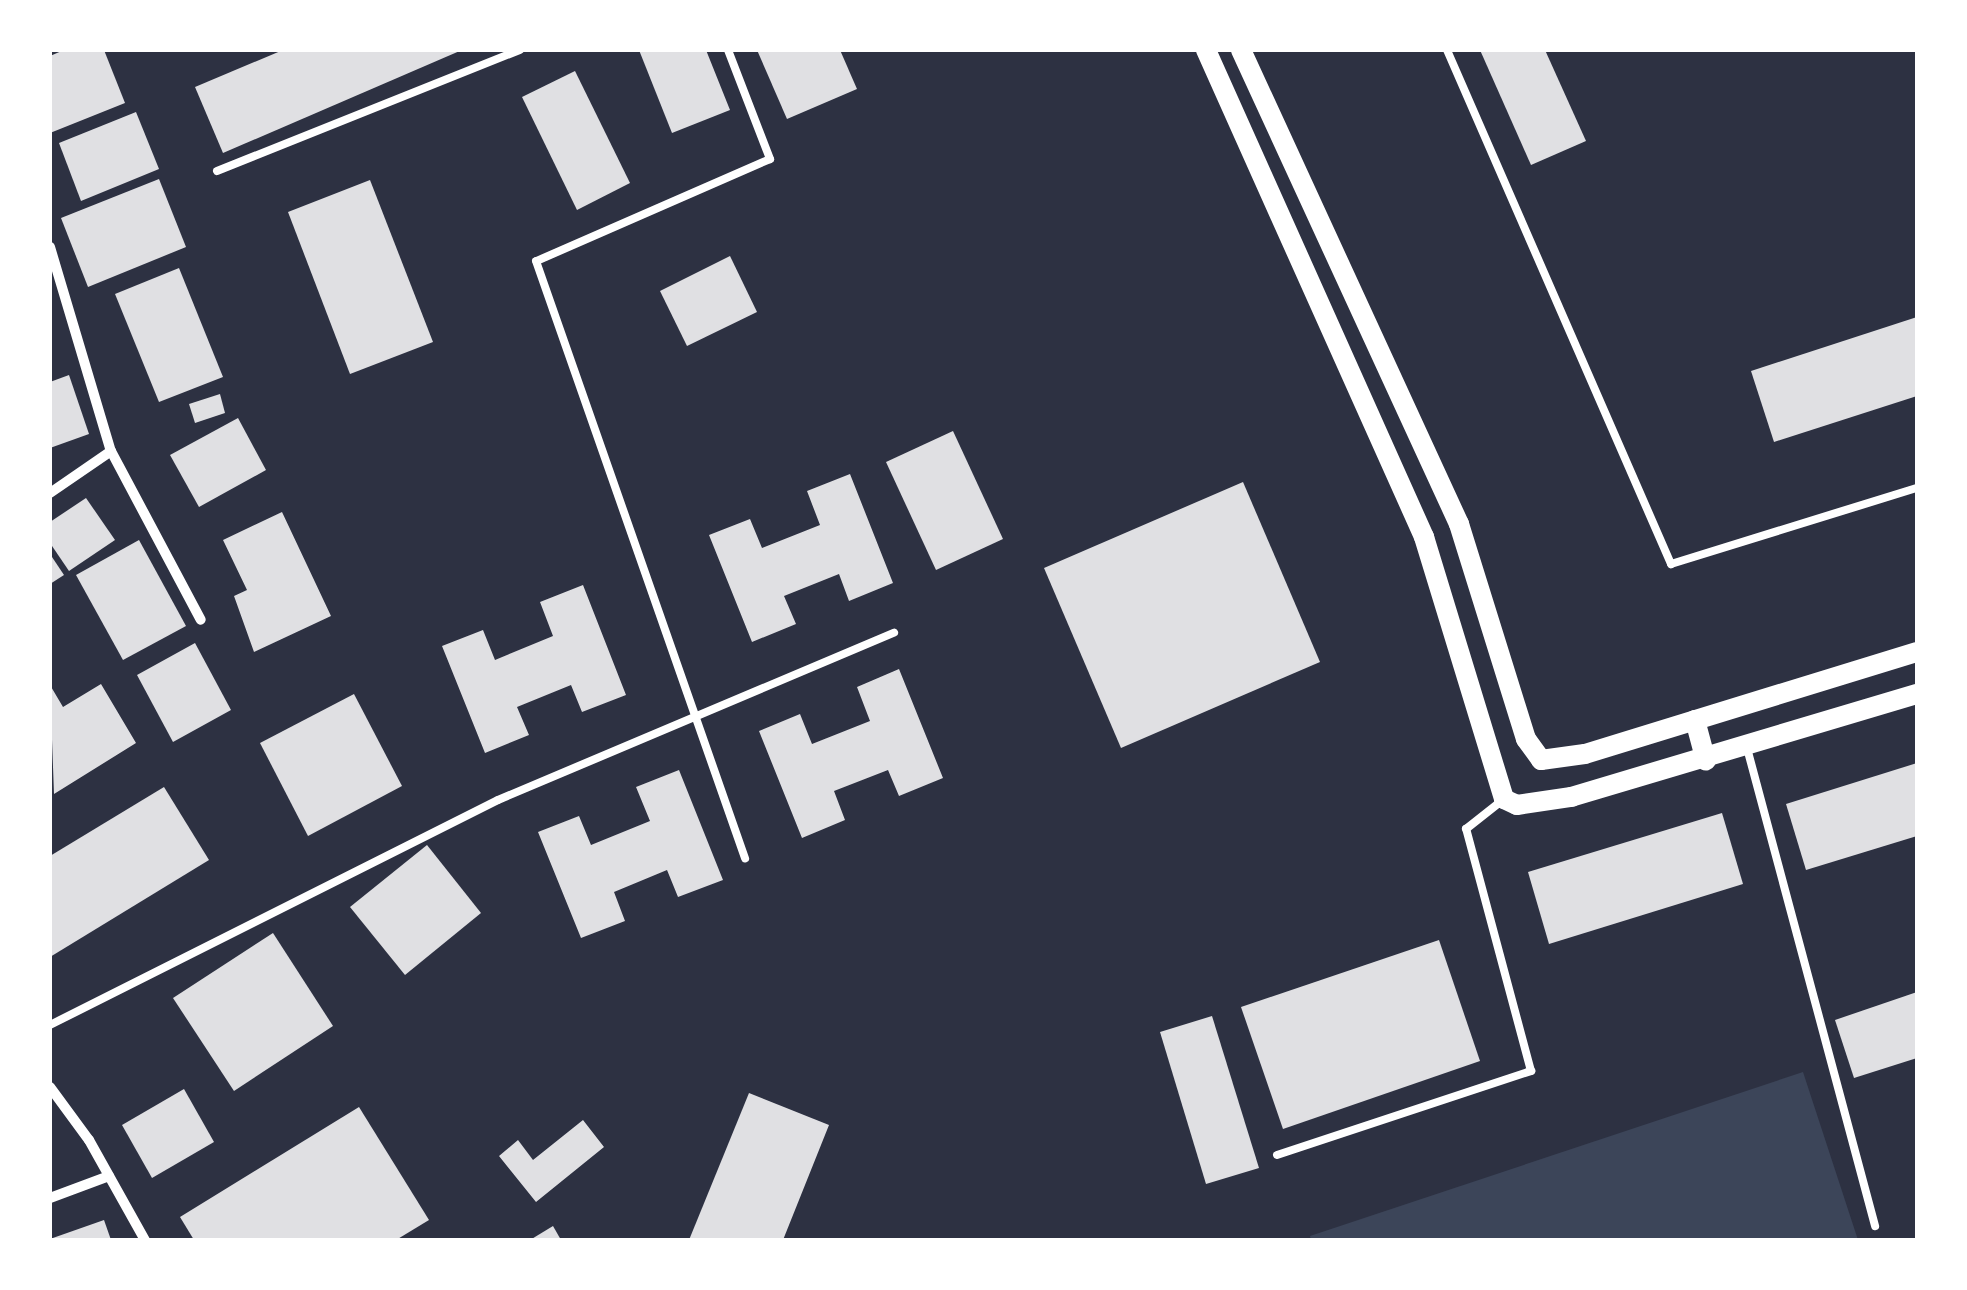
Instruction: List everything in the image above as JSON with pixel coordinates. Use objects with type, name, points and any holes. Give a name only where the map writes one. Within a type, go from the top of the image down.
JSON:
[{"type":"main road","points":[[1206,50],[1424,537],[1504,800],[1517,805],[1571,797],[1706,761],[1917,694]]},
{"type":"main road","points":[[1241,50],[1459,524],[1526,739],[1541,760],[1695,720],[1917,652]]},
{"type":"main road","points":[[1424,537],[1459,524]]},
{"type":"main road","points":[[1695,720],[1706,761]]},
{"type":"street","points":[[50,247],[111,451],[201,620]]},
{"type":"street","points":[[50,493],[111,451]]},
{"type":"street","points":[[50,1087],[109,1176],[145,1240]]},
{"type":"street","points":[[50,1198],[109,1176]]},
{"type":"lane","points":[[217,172],[520,50]]},
{"type":"lane","points":[[728,50],[770,159],[536,261],[745,858]]},
{"type":"lane","points":[[1447,50],[1671,564],[1917,488]]},
{"type":"lane","points":[[50,1026],[498,800],[894,634]]},
{"type":"lane","points":[[1747,748],[1875,1226]]},
{"type":"lane","points":[[1277,1154],[1531,1071],[1466,829],[1504,800]]},
{"type":"shaded area","points":[[1803,1072],[1858,1240],[1311,1240],[1310,1236]]},
{"type":"building","points":[[64,50],[104,50],[125,103],[50,133],[50,56]]},
{"type":"building","points":[[283,50],[462,50],[223,153],[195,87]]},
{"type":"building","points":[[639,50],[706,50],[730,110],[672,133]]},
{"type":"building","points":[[757,50],[840,50],[857,89],[787,119]]},
{"type":"building","points":[[1480,50],[1545,50],[1586,141],[1531,165]]},
{"type":"building","points":[[575,71],[630,183],[577,210],[522,97]]},
{"type":"building","points":[[136,112],[159,169],[81,201],[59,143]]},
{"type":"building","points":[[159,179],[186,247],[88,287],[61,218]]},
{"type":"building","points":[[370,180],[433,342],[350,374],[288,212]]},
{"type":"building","points":[[730,256],[757,312],[687,346],[660,291]]},
{"type":"building","points":[[179,268],[223,377],[159,402],[115,294]]},
{"type":"building","points":[[1917,317],[1917,396],[1774,442],[1751,371]]},
{"type":"building","points":[[69,375],[89,434],[50,448],[50,382]]},
{"type":"building","points":[[220,394],[225,413],[195,423],[189,404]]},
{"type":"building","points":[[238,418],[266,470],[199,507],[170,455]]},
{"type":"building","points":[[953,431],[1003,539],[936,570],[886,462]]},
{"type":"building","points":[[850,474],[893,583],[849,601],[839,574],[784,596],[796,624],[752,642],[709,535],[750,519],[762,548],[820,525],[807,491]]},
{"type":"building","points":[[1243,482],[1320,662],[1121,748],[1044,568]]},
{"type":"building","points":[[86,498],[115,540],[69,571],[50,543],[50,522]]},
{"type":"building","points":[[282,512],[331,616],[254,652],[234,596],[247,590],[223,540]]},
{"type":"building","points":[[139,540],[186,626],[123,660],[76,575]]},
{"type":"building","points":[[50,554],[64,575],[50,584]]},
{"type":"building","points":[[583,585],[626,695],[582,712],[571,685],[517,707],[529,735],[485,753],[442,646],[483,630],[495,660],[553,636],[540,602]]},
{"type":"building","points":[[195,643],[231,710],[173,742],[137,675]]},
{"type":"building","points":[[899,669],[943,778],[899,796],[888,770],[834,791],[845,820],[802,838],[759,731],[800,714],[812,744],[870,721],[857,687]]},
{"type":"building","points":[[101,684],[136,743],[54,794],[50,685],[63,707]]},
{"type":"building","points":[[354,694],[402,786],[308,836],[260,743]]},
{"type":"building","points":[[1917,763],[1917,836],[1806,870],[1786,804]]},
{"type":"building","points":[[679,770],[723,880],[678,897],[667,870],[614,892],[625,921],[581,938],[538,832],[579,816],[591,845],[650,821],[636,787]]},
{"type":"building","points":[[164,787],[209,860],[50,957],[50,856]]},
{"type":"building","points":[[1722,813],[1743,884],[1549,944],[1528,872]]},
{"type":"building","points":[[427,845],[481,913],[405,975],[350,907]]},
{"type":"building","points":[[273,933],[333,1026],[234,1091],[173,998]]},
{"type":"building","points":[[1439,940],[1480,1061],[1283,1129],[1241,1007]]},
{"type":"building","points":[[1917,992],[1917,1058],[1854,1078],[1835,1020]]},
{"type":"building","points":[[1212,1016],[1259,1168],[1206,1184],[1160,1032]]},
{"type":"building","points":[[184,1089],[214,1142],[152,1178],[122,1125]]},
{"type":"building","points":[[749,1093],[829,1125],[783,1240],[689,1240]]},
{"type":"building","points":[[359,1107],[429,1220],[396,1240],[194,1240],[180,1217]]},
{"type":"building","points":[[583,1120],[604,1147],[536,1202],[499,1156],[518,1140],[533,1160]]},
{"type":"building","points":[[104,1220],[111,1240],[50,1240],[50,1239]]},
{"type":"building","points":[[553,1226],[561,1240],[530,1240]]}]
